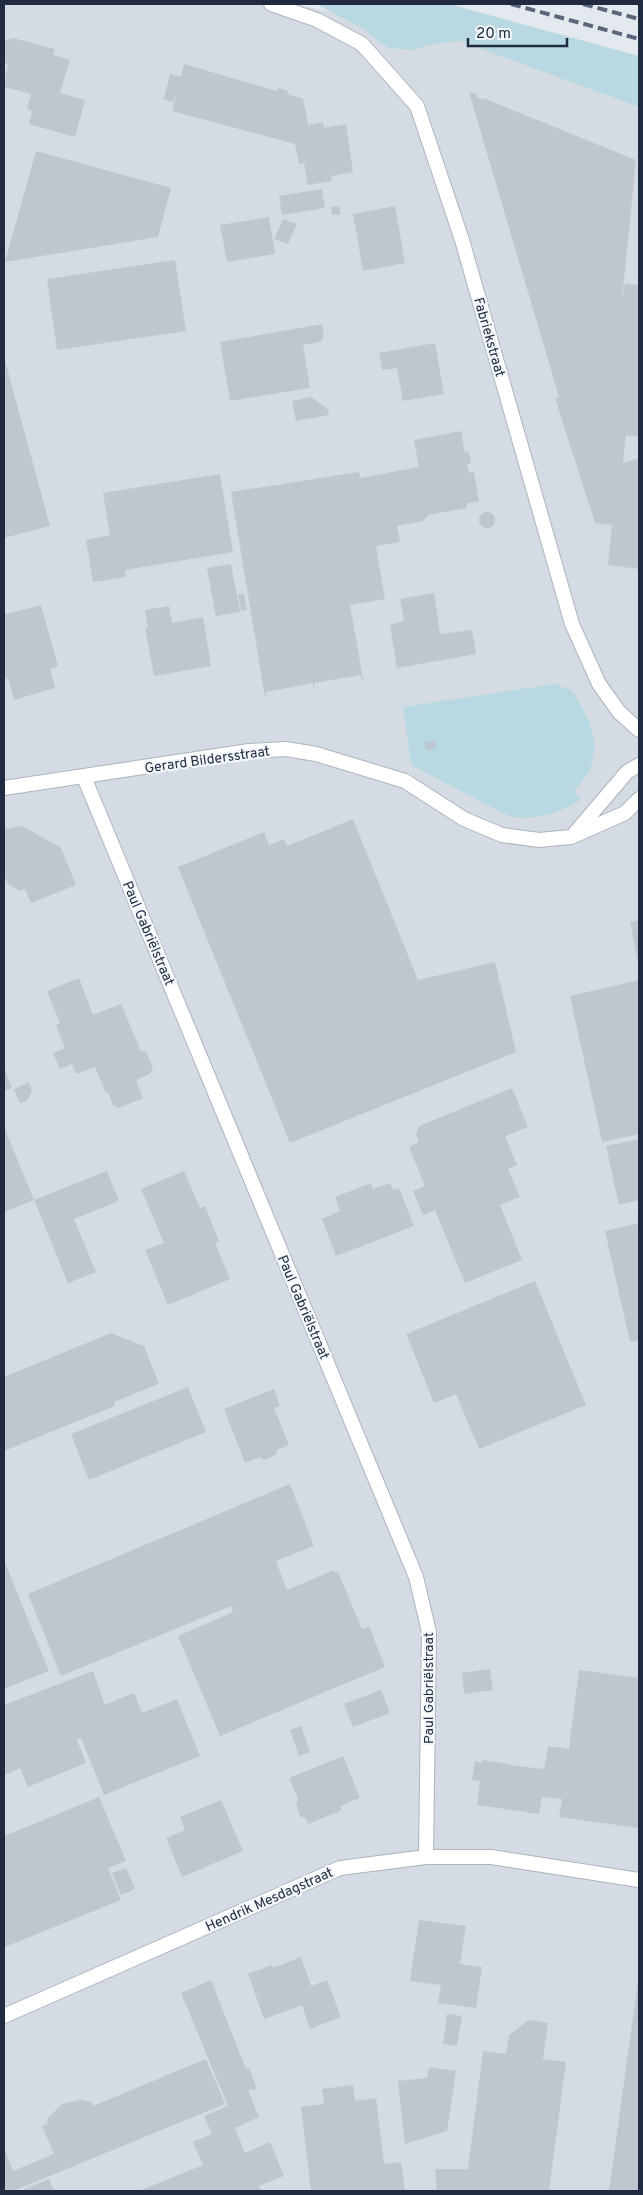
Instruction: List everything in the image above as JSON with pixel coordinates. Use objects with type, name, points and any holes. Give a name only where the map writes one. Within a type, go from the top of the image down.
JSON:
[{"type":"street","name":"Fabriekstraat","points":[[271,4],[317,20],[362,44],[417,106],[462,240],[572,624],[599,684],[619,712],[639,730]]},
{"type":"street","name":"Gerard Bildersstraat","points":[[4,788],[249,751],[286,749],[316,754],[405,781],[464,820],[502,835],[539,840],[571,837],[626,814],[639,799]]},
{"type":"street","points":[[571,837],[627,772],[639,765]]},
{"type":"street","name":"Paul Gabriëlstraat","points":[[84,777],[416,1577],[429,1632],[426,1857]]},
{"type":"street","name":"Hendrik Mesdagstraat","points":[[4,2016],[340,1868],[426,1857],[491,1857],[639,1880]]},
{"type":"shaded area","points":[[4,4],[293,4],[639,75],[639,2191],[4,2191]]},
{"type":"shaded area","points":[[316,4],[449,4],[639,56],[639,107],[460,41],[433,44],[413,50],[390,48],[380,43],[364,29]]},
{"type":"shaded area","points":[[555,684],[573,691],[589,721],[595,748],[590,771],[574,792],[582,799],[565,809],[539,817],[511,817],[411,765],[403,707]]},
{"type":"building","points":[[13,38],[55,49],[53,55],[70,60],[60,93],[85,100],[75,137],[29,124],[32,111],[27,109],[31,94],[4,87],[8,64],[4,62],[4,41]]},
{"type":"building","points":[[184,64],[277,91],[278,88],[288,91],[287,93],[290,95],[303,99],[308,125],[323,122],[324,128],[346,124],[353,172],[331,176],[332,181],[308,185],[304,163],[299,164],[295,144],[172,111],[177,92],[173,102],[164,99],[170,74],[181,77]]},
{"type":"building","points":[[469,92],[478,95],[477,98],[483,98],[636,160],[622,301],[625,284],[639,285],[639,437],[626,435],[623,463],[639,458],[639,569],[608,565],[612,525],[595,523],[555,398],[559,397]]},
{"type":"building","points":[[36,151],[171,188],[158,237],[5,262]]},
{"type":"building","points":[[322,189],[325,208],[282,215],[279,196]]},
{"type":"building","points":[[339,206],[341,214],[332,215],[331,207]]},
{"type":"building","points":[[395,206],[405,263],[363,271],[353,214]]},
{"type":"building","points":[[269,217],[275,254],[227,262],[220,225]]},
{"type":"building","points":[[283,219],[297,224],[288,244],[274,239]]},
{"type":"building","points":[[175,260],[186,331],[57,350],[47,279]]},
{"type":"building","points":[[322,324],[324,336],[320,342],[303,345],[310,388],[230,401],[220,342]]},
{"type":"building","points":[[435,343],[444,394],[403,401],[397,368],[382,370],[379,353]]},
{"type":"building","points":[[4,357],[50,526],[4,538]]},
{"type":"building","points":[[311,397],[328,409],[329,415],[296,421],[292,401]]},
{"type":"building","points":[[461,431],[465,453],[469,452],[471,463],[467,464],[469,473],[474,472],[479,501],[466,504],[467,508],[428,515],[423,521],[397,526],[400,542],[376,546],[385,599],[350,605],[363,679],[361,679],[361,675],[314,683],[315,687],[313,688],[313,683],[266,692],[267,696],[265,697],[231,492],[359,472],[360,478],[419,467],[414,440]]},
{"type":"building","points":[[220,474],[233,552],[125,570],[126,577],[93,582],[86,540],[110,535],[103,493]]},
{"type":"building","points":[[484,512],[490,512],[495,517],[493,526],[484,528],[479,523],[479,517]]},
{"type":"building","points":[[231,564],[240,612],[216,616],[207,568]]},
{"type":"building","points":[[434,593],[440,634],[472,630],[476,654],[397,668],[390,625],[404,621],[400,599]]},
{"type":"building","points":[[238,594],[244,594],[247,610],[241,611]]},
{"type":"building","points":[[41,605],[58,666],[50,669],[55,688],[14,700],[8,678],[5,680],[4,676],[4,612],[7,614]]},
{"type":"building","points":[[169,606],[172,623],[203,617],[211,666],[154,676],[145,628],[148,627],[145,610]]},
{"type":"building","points":[[435,741],[436,748],[426,750],[425,742]]},
{"type":"building","points":[[353,819],[418,980],[495,962],[516,1052],[290,1143],[178,867],[264,832],[269,845],[284,839],[287,846]]},
{"type":"building","points":[[22,826],[61,848],[76,885],[31,903],[25,889],[20,891],[8,884],[6,879],[4,879],[4,829]]},
{"type":"building","points":[[639,920],[639,962],[638,962],[630,922]]},
{"type":"building","points":[[79,978],[93,1015],[121,1004],[141,1051],[146,1052],[153,1068],[150,1074],[136,1080],[143,1098],[119,1108],[113,1105],[95,1067],[76,1074],[72,1064],[60,1069],[53,1053],[65,1048],[56,1025],[60,1023],[47,991]]},
{"type":"building","points":[[639,980],[639,1134],[602,1142],[570,996]]},
{"type":"building","points":[[4,1068],[12,1088],[4,1091]]},
{"type":"building","points":[[29,1082],[32,1091],[27,1101],[20,1103],[14,1089]]},
{"type":"building","points":[[512,1088],[528,1127],[505,1136],[517,1165],[508,1169],[520,1197],[500,1205],[522,1260],[465,1283],[435,1210],[423,1215],[413,1191],[425,1186],[409,1147],[419,1142],[416,1135],[419,1126]]},
{"type":"building","points":[[4,1127],[34,1200],[4,1212]]},
{"type":"building","points":[[639,1139],[639,1200],[619,1205],[606,1146]]},
{"type":"building","points":[[107,1171],[119,1201],[74,1219],[96,1272],[68,1283],[34,1200]]},
{"type":"building","points":[[184,1171],[200,1208],[205,1206],[219,1241],[215,1243],[230,1279],[168,1305],[145,1250],[164,1243],[141,1189]]},
{"type":"building","points":[[371,1183],[373,1189],[390,1183],[393,1190],[399,1188],[414,1226],[336,1256],[322,1219],[340,1211],[335,1197]]},
{"type":"building","points":[[639,1223],[639,1340],[630,1342],[605,1231]]},
{"type":"building","points":[[535,1281],[586,1405],[479,1449],[456,1394],[434,1403],[406,1334]]},
{"type":"building","points":[[111,1333],[144,1346],[159,1384],[114,1402],[115,1406],[4,1451],[4,1377]]},
{"type":"building","points":[[188,1387],[206,1432],[89,1480],[71,1434]]},
{"type":"building","points":[[274,1389],[280,1406],[274,1408],[289,1445],[277,1450],[276,1455],[264,1460],[260,1457],[245,1463],[224,1409]]},
{"type":"building","points":[[290,1484],[314,1546],[276,1561],[287,1590],[334,1570],[335,1573],[338,1572],[362,1629],[369,1626],[385,1667],[220,1736],[178,1636],[233,1612],[231,1606],[61,1676],[28,1594]]},
{"type":"building","points":[[4,1560],[49,1671],[4,1689]]},
{"type":"building","points":[[490,1669],[493,1690],[464,1694],[462,1673]]},
{"type":"building","points":[[579,1670],[639,1678],[639,1828],[559,1817],[562,1799],[542,1797],[539,1814],[477,1805],[480,1781],[472,1780],[475,1761],[482,1763],[483,1760],[544,1769],[548,1746],[569,1749]]},
{"type":"building","points":[[93,1671],[105,1705],[134,1693],[142,1713],[177,1699],[200,1756],[104,1795],[81,1738],[77,1740],[86,1763],[28,1787],[20,1768],[4,1775],[4,1705]]},
{"type":"building","points":[[381,1690],[390,1713],[353,1727],[344,1704]]},
{"type":"building","points":[[301,1726],[310,1752],[299,1756],[290,1730]]},
{"type":"building","points":[[343,1756],[360,1798],[340,1806],[342,1810],[308,1824],[306,1819],[300,1816],[296,1805],[298,1799],[289,1778]]},
{"type":"building","points":[[99,1797],[126,1861],[108,1868],[121,1900],[5,1947],[4,1836]]},
{"type":"building","points":[[221,1800],[243,1851],[182,1877],[166,1838],[185,1830],[180,1817]]},
{"type":"building","points":[[126,1868],[135,1889],[121,1895],[112,1873]]},
{"type":"building","points":[[419,1920],[466,1926],[460,1964],[482,1967],[476,2008],[438,2003],[441,1985],[410,1981]]},
{"type":"building","points":[[301,1957],[311,1986],[327,1980],[341,2017],[310,2029],[302,2005],[264,2019],[248,1974],[272,1965],[273,1968]]},
{"type":"building","points":[[211,1980],[246,2069],[249,2068],[257,2089],[248,2090],[259,2117],[235,2128],[245,2153],[270,2142],[284,2176],[259,2186],[261,2191],[139,2191],[203,2165],[193,2142],[212,2134],[204,2116],[228,2106],[181,1993]]},
{"type":"building","points":[[638,1981],[639,2191],[609,2191]]},
{"type":"building","points":[[447,2014],[462,2016],[457,2046],[443,2044]]},
{"type":"building","points":[[529,2020],[548,2023],[543,2059],[566,2062],[549,2191],[437,2191],[435,2169],[468,2169],[483,2051],[506,2054],[509,2035]]},
{"type":"building","points":[[206,2059],[225,2104],[13,2191],[7,2191],[4,2183],[4,2148],[13,2171],[54,2154],[42,2126],[48,2124],[47,2120],[49,2117],[62,2104],[80,2100],[91,2102],[93,2106]]},
{"type":"building","points":[[429,2067],[456,2071],[447,2131],[405,2144],[398,2081],[427,2078]]},
{"type":"building","points":[[353,2085],[355,2101],[376,2098],[384,2164],[401,2162],[405,2191],[311,2191],[301,2107],[324,2104],[322,2089]]},
{"type":"building","points":[[49,2179],[54,2191],[20,2191]]},
{"type":"railway","points":[[511,4],[639,39]]},
{"type":"railway","points":[[583,4],[639,19]]}]
